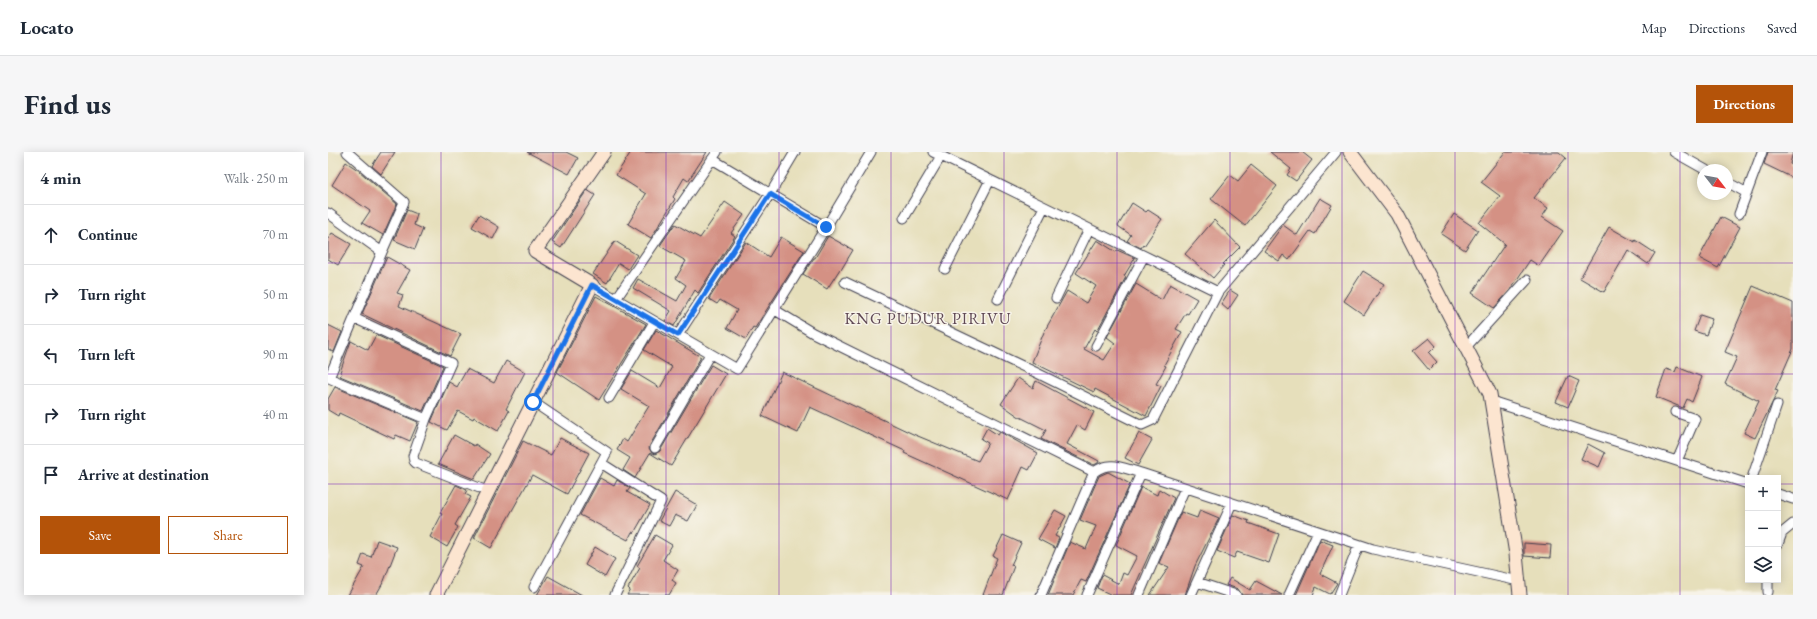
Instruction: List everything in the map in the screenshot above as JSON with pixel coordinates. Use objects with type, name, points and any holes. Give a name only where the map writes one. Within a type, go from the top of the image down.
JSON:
[{"type":"street","points":[[346,152],[404,202],[329,378],[426,419]]},
{"type":"street","points":[[604,152],[535,251],[654,322],[737,369],[775,310],[871,152]]},
{"type":"street","points":[[678,335],[770,194],[795,152]]},
{"type":"street","points":[[845,282],[1037,373],[1142,425],[1153,420],[1218,292],[1336,152]]},
{"type":"street","points":[[1350,152],[1397,214],[1490,394],[1516,554],[1520,595]]},
{"type":"street","points":[[1674,152],[1697,165]]},
{"type":"street","points":[[1739,214],[1762,152]]},
{"type":"street","points":[[904,218],[937,154],[1218,292]]},
{"type":"street","points":[[616,299],[714,156],[770,194],[826,227]]},
{"type":"street","points":[[945,268],[990,180]]},
{"type":"street","points":[[1733,185],[1747,193]]},
{"type":"street","points":[[998,299],[1044,207]]},
{"type":"street","points":[[329,217],[382,252]]},
{"type":"street","points":[[1056,298],[1090,229]]},
{"type":"street","points":[[1096,346],[1144,256]]},
{"type":"street","points":[[1466,347],[1527,280]]},
{"type":"street","points":[[436,595],[592,285]]},
{"type":"street","points":[[775,310],[813,333],[1094,472]]},
{"type":"street","points":[[354,318],[451,363],[426,419],[413,456],[414,461],[487,491]]},
{"type":"street","points":[[609,398],[654,322]]},
{"type":"street","points":[[655,448],[710,354]]},
{"type":"street","points":[[1491,401],[1745,483]]},
{"type":"street","points":[[533,402],[607,452],[534,587]]},
{"type":"street","points":[[1753,475],[1777,405]]},
{"type":"street","points":[[1675,412],[1695,420],[1677,461]]},
{"type":"street","points":[[601,463],[661,501],[614,595]]},
{"type":"street","points":[[1041,595],[1094,472],[1103,466],[1115,465],[1359,544],[1519,581]]},
{"type":"street","points":[[1087,595],[1141,473]]},
{"type":"street","points":[[1139,595],[1185,488]]},
{"type":"street","points":[[1781,495],[1793,499]]},
{"type":"street","points":[[1191,595],[1232,503]]},
{"type":"street","points":[[1781,536],[1782,533],[1793,524]]},
{"type":"street","points":[[1289,595],[1318,531]]},
{"type":"street","points":[[1339,595],[1359,544]]},
{"type":"street","points":[[1197,582],[1236,595]]},
{"type":"street","points":[[1768,583],[1768,592]]},
{"type":"building","points":[[381,152],[395,152],[381,174],[372,166]]},
{"type":"building","points":[[527,152],[566,152],[578,158],[569,174]]},
{"type":"building","points":[[631,152],[707,152],[688,181],[684,178],[673,197],[675,199],[651,238],[628,224],[646,194],[616,175]]},
{"type":"building","points":[[1270,152],[1302,152],[1312,160],[1296,181],[1287,175],[1291,169]]},
{"type":"building","points":[[1505,152],[1559,152],[1566,158],[1534,198],[1548,208],[1542,217],[1563,231],[1539,266],[1530,260],[1510,290],[1494,308],[1472,293],[1505,244],[1479,223],[1500,196],[1481,182]]},
{"type":"building","points":[[1768,152],[1793,152],[1790,164],[1793,165],[1793,178],[1764,164]]},
{"type":"building","points":[[346,162],[358,170],[397,204],[383,235],[362,223],[370,211],[332,185]]},
{"type":"building","points":[[1251,165],[1277,186],[1245,226],[1211,199],[1230,175],[1238,181]]},
{"type":"building","points":[[587,190],[595,195],[561,248],[552,242]]},
{"type":"building","points":[[1320,198],[1332,205],[1315,234],[1310,231],[1289,260],[1283,255],[1279,261],[1264,251],[1283,225],[1297,235]]},
{"type":"building","points":[[725,202],[744,215],[731,233],[735,236],[698,293],[695,290],[674,326],[665,321],[671,311],[633,288],[638,279],[677,301],[686,285],[676,278],[686,261],[660,246],[675,224],[700,238]]},
{"type":"building","points":[[1132,203],[1146,212],[1148,210],[1162,219],[1144,246],[1143,245],[1141,248],[1127,241],[1131,235],[1118,226]]},
{"type":"building","points":[[407,210],[417,214],[414,225],[423,229],[415,249],[394,240]]},
{"type":"building","points":[[1454,214],[1478,230],[1465,250],[1441,234]]},
{"type":"building","points":[[479,215],[499,227],[493,239],[472,227]]},
{"type":"building","points":[[1721,217],[1740,227],[1718,268],[1699,258]]},
{"type":"building","points":[[1214,220],[1240,247],[1223,264],[1224,265],[1213,278],[1185,254]]},
{"type":"building","points":[[1609,227],[1635,242],[1635,240],[1655,253],[1648,264],[1628,250],[1604,292],[1580,278]]},
{"type":"building","points":[[332,233],[351,244],[338,265],[328,259],[328,239]]},
{"type":"building","points":[[828,236],[853,250],[827,289],[803,274],[815,258]]},
{"type":"building","points":[[781,237],[804,251],[755,328],[753,327],[746,339],[727,328],[737,310],[720,300],[717,304],[709,299],[746,242],[769,257]]},
{"type":"building","points":[[1097,240],[1116,252],[1117,250],[1135,258],[1124,276],[1126,277],[1097,331],[1095,329],[1084,349],[1104,360],[1115,343],[1107,337],[1136,284],[1162,300],[1170,284],[1197,299],[1188,314],[1186,313],[1176,329],[1182,332],[1164,365],[1166,366],[1156,384],[1161,386],[1146,416],[1095,389],[1094,392],[1032,362],[1044,332],[1067,291],[1086,303],[1096,286],[1076,273]]},
{"type":"building","points":[[615,241],[637,255],[628,269],[619,263],[607,283],[593,274]]},
{"type":"building","points":[[387,257],[410,270],[397,293],[403,295],[399,306],[461,334],[450,356],[362,314]]},
{"type":"building","points":[[1363,271],[1384,284],[1364,315],[1344,301]]},
{"type":"building","points":[[1753,286],[1793,303],[1793,349],[1775,390],[1778,391],[1755,438],[1744,433],[1759,401],[1725,384],[1737,357],[1725,352]]},
{"type":"building","points":[[1230,290],[1238,295],[1228,310],[1221,304]]},
{"type":"building","points":[[596,296],[646,324],[599,400],[557,372]]},
{"type":"building","points":[[1700,315],[1712,319],[1706,335],[1694,331]]},
{"type":"building","points":[[328,325],[342,332],[334,352],[328,349]]},
{"type":"building","points":[[656,330],[701,357],[650,445],[649,448],[652,453],[655,454],[660,451],[711,365],[726,374],[671,466],[650,453],[635,478],[623,470],[630,458],[617,450],[623,439],[627,442],[649,406],[621,389],[632,371],[660,388],[672,367],[644,350]]},
{"type":"building","points":[[376,335],[443,366],[423,411],[340,376],[351,341],[368,350]]},
{"type":"building","points":[[1429,338],[1436,346],[1429,353],[1437,362],[1429,370],[1413,351]]},
{"type":"building","points":[[506,361],[525,372],[506,409],[509,411],[498,431],[474,417],[473,419],[458,411],[447,430],[431,422],[449,382],[457,387],[467,369],[494,383]]},
{"type":"building","points":[[1677,367],[1702,377],[1692,402],[1687,399],[1683,408],[1656,397],[1666,369],[1675,372]]},
{"type":"building","points":[[782,372],[913,434],[978,461],[988,443],[981,439],[987,428],[998,435],[1000,432],[1038,453],[1029,470],[1023,467],[1008,500],[904,453],[905,451],[810,407],[798,433],[762,416]]},
{"type":"building","points":[[1568,376],[1579,381],[1568,407],[1556,402]]},
{"type":"building","points":[[1018,378],[1033,388],[1036,381],[1094,412],[1085,430],[1077,425],[1067,444],[1099,461],[1098,463],[1094,465],[1041,439],[1046,430],[1018,416],[1001,404]]},
{"type":"building","points":[[335,387],[418,422],[410,441],[396,435],[394,439],[339,413],[338,416],[328,410],[328,399]]},
{"type":"building","points":[[1139,433],[1152,440],[1138,465],[1125,458]]},
{"type":"building","points":[[454,435],[474,446],[475,444],[490,454],[474,479],[438,464]]},
{"type":"building","points":[[560,438],[589,453],[567,494],[532,475],[491,548],[474,538],[523,441],[551,455]]},
{"type":"building","points":[[1588,444],[1605,453],[1599,467],[1581,459]]},
{"type":"building","points":[[1108,472],[1130,484],[1086,582],[1081,580],[1073,595],[1048,595],[1070,542],[1086,549],[1096,526],[1080,520],[1099,476]]},
{"type":"building","points":[[600,478],[614,486],[617,480],[630,488],[627,492],[650,505],[634,533],[632,532],[628,540],[580,515]]},
{"type":"building","points":[[456,485],[467,490],[465,494],[471,497],[455,525],[458,527],[447,547],[430,537],[442,514],[440,513]]},
{"type":"building","points":[[1141,487],[1157,495],[1159,489],[1174,498],[1131,595],[1112,595],[1097,588],[1102,575],[1119,584],[1123,573],[1127,575],[1137,556],[1116,545]]},
{"type":"building","points":[[675,492],[697,505],[688,521],[675,515],[669,526],[659,521]]},
{"type":"building","points":[[1055,510],[1066,516],[1055,536],[1059,538],[1055,548],[1038,539]]},
{"type":"building","points":[[1200,510],[1219,518],[1195,566],[1185,595],[1150,595],[1169,567],[1159,563],[1181,512],[1197,518]]},
{"type":"building","points":[[1233,515],[1249,521],[1248,523],[1279,534],[1269,563],[1237,552],[1234,558],[1217,551]]},
{"type":"building","points":[[655,535],[672,545],[663,560],[678,570],[672,580],[676,583],[669,595],[627,595],[630,590],[628,588],[640,568],[637,566]]},
{"type":"building","points":[[1003,535],[1021,543],[1011,565],[1014,566],[1003,595],[983,595],[997,558],[993,556]]},
{"type":"building","points":[[377,540],[397,547],[384,581],[376,595],[348,595],[364,567],[359,565],[363,554],[371,557]]},
{"type":"building","points":[[1320,540],[1333,545],[1320,574],[1337,583],[1330,594],[1316,587],[1313,595],[1296,595]]},
{"type":"building","points":[[1524,543],[1551,545],[1550,558],[1524,556]]},
{"type":"building","points":[[595,547],[615,559],[605,577],[585,565]]},
{"type":"building","points":[[548,576],[582,595],[537,595]]},
{"type":"building","points":[[1230,578],[1250,590],[1256,581],[1282,595],[1242,595],[1238,589],[1226,585]]},
{"type":"district","name":"KNG PUDUR PIRIVU","points":[[928,318]]},
{"type":"route","points":[[533,402],[592,285],[678,335],[770,194],[826,227]]}]
